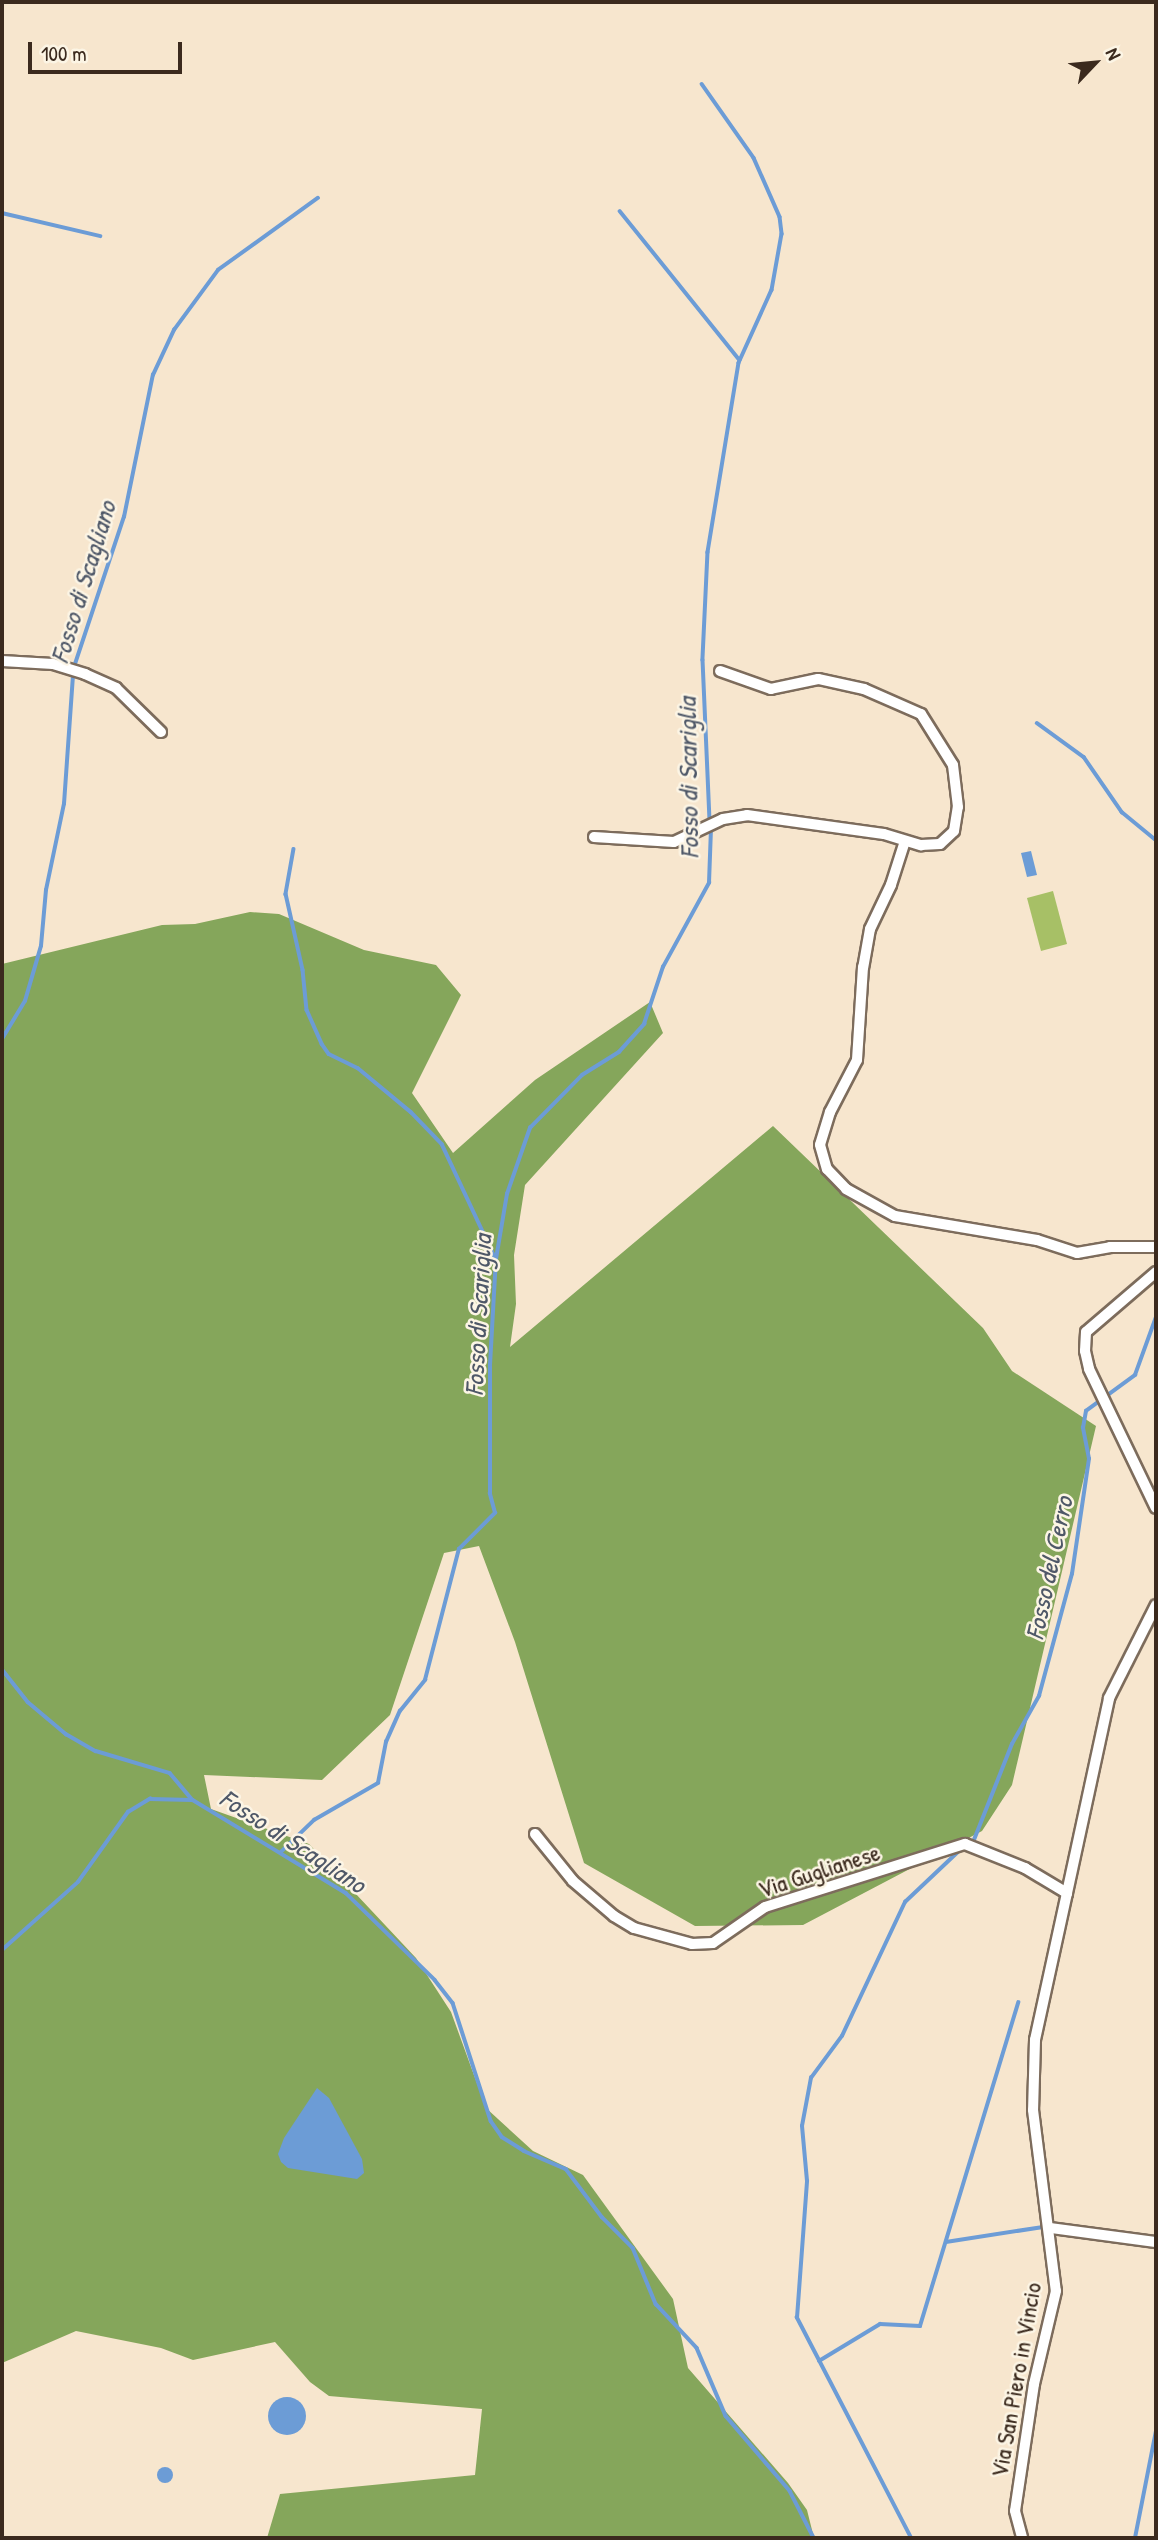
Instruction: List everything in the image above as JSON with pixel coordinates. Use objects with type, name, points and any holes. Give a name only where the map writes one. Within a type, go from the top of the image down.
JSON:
[{"type":"street","points":[[2,661],[53,664],[96,678],[116,688],[161,732]]},
{"type":"street","points":[[594,837],[674,842],[723,819],[761,815],[905,841],[940,844],[954,831],[957,820],[953,765],[920,714],[864,689],[818,678],[772,689],[720,671]]},
{"type":"street","points":[[905,841],[891,886],[870,929],[863,967],[857,1060],[830,1112],[820,1145],[827,1169],[846,1189],[895,1216],[1037,1240],[1077,1254],[1110,1247],[1156,1247]]},
{"type":"street","points":[[1156,1272],[1086,1332],[1085,1351],[1089,1368],[1156,1508]]},
{"type":"street","points":[[1156,1605],[1109,1698],[1035,2040],[1033,2110],[1051,2228],[1156,2242]]},
{"type":"street","name":"Via Guglianese","points":[[535,1834],[573,1881],[614,1916],[634,1928],[692,1944],[713,1943],[765,1907],[965,1844],[1025,1868],[1067,1893]]},
{"type":"street","name":"Via San Piero in Vincio","points":[[1022,2538],[1015,2511],[1034,2384],[1055,2304],[1051,2228]]},
{"type":"green space","points":[[1053,891],[1067,944],[1041,951],[1027,898]]},
{"type":"green space","points":[[250,912],[279,914],[364,950],[436,965],[461,995],[412,1093],[453,1153],[535,1080],[650,1002],[663,1033],[525,1185],[514,1255],[516,1304],[510,1347],[773,1126],[983,1328],[1012,1371],[1096,1426],[1012,1785],[982,1831],[803,1925],[695,1926],[584,1863],[515,1642],[479,1546],[444,1553],[390,1715],[322,1780],[204,1775],[211,1809],[309,1844],[416,1958],[451,2012],[486,2108],[533,2151],[583,2175],[673,2299],[688,2368],[788,2483],[807,2510],[814,2538],[267,2538],[280,2494],[475,2475],[482,2409],[329,2396],[310,2382],[275,2342],[193,2360],[161,2348],[76,2331],[2,2363],[2,964],[162,925],[195,924]]},
{"type":"water","points":[[1031,851],[1037,875],[1027,877],[1021,853]]},
{"type":"water","points":[[317,2088],[329,2098],[362,2159],[364,2173],[357,2179],[288,2168],[281,2162],[278,2154],[284,2138]]},
{"type":"water","points":[[287,2397],[301,2402],[306,2416],[301,2430],[287,2435],[273,2430],[268,2416],[273,2402]]},
{"type":"water","points":[[165,2467],[173,2475],[165,2483],[157,2475]]},
{"type":"waterway","name":"Fosso di Scariglia","points":[[702,84],[754,158],[780,217],[782,234],[772,290],[739,363],[708,552],[703,660],[710,821]]},
{"type":"waterway","name":"Fosso di Scagliano","points":[[74,667],[124,517],[153,375],[174,330],[218,270],[318,198]]},
{"type":"waterway","points":[[620,211],[740,360]]},
{"type":"waterway","points":[[2,213],[100,236]]},
{"type":"waterway","name":"Fosso di Scagliano","points":[[2,1039],[25,1001],[41,946],[46,890],[64,804],[73,674]]},
{"type":"waterway","points":[[1037,723],[1084,757],[1122,812],[1156,840]]},
{"type":"waterway","name":"Fosso di Scariglia","points":[[281,1852],[314,1820],[378,1783],[386,1742],[400,1711],[425,1680],[459,1549],[495,1513],[490,1494],[490,1365],[496,1259],[507,1194],[530,1128],[582,1075],[619,1052],[644,1024],[663,967],[709,883],[711,829]]},
{"type":"waterway","points":[[294,849],[286,894],[303,970],[307,1010],[322,1044],[329,1054],[358,1068],[411,1112],[442,1144],[495,1257]]},
{"type":"waterway","name":"Fosso del Cerro","points":[[974,1840],[1012,1744],[1039,1696],[1072,1574],[1089,1459],[1083,1428],[1086,1411],[1135,1375],[1156,1317]]},
{"type":"waterway","name":"Fosso di Scagliano","points":[[2,1669],[28,1702],[66,1734],[96,1751],[170,1773],[193,1800],[346,1893],[435,1980],[453,2003],[491,2121],[502,2137],[524,2151],[566,2169],[602,2217],[633,2248],[656,2304],[697,2348],[726,2416],[790,2491],[814,2538]]},
{"type":"waterway","points":[[2,1950],[78,1882],[128,1812],[150,1799],[192,1800]]},
{"type":"waterway","name":"Fosso del Cerro","points":[[911,2538],[797,2318],[807,2181],[802,2126],[811,2078],[842,2036],[905,1902],[961,1849]]},
{"type":"waterway","points":[[819,2361],[880,2324],[920,2326],[1018,2003]]},
{"type":"waterway","points":[[946,2242],[1043,2227]]},
{"type":"waterway","points":[[1135,2538],[1156,2431]]}]
